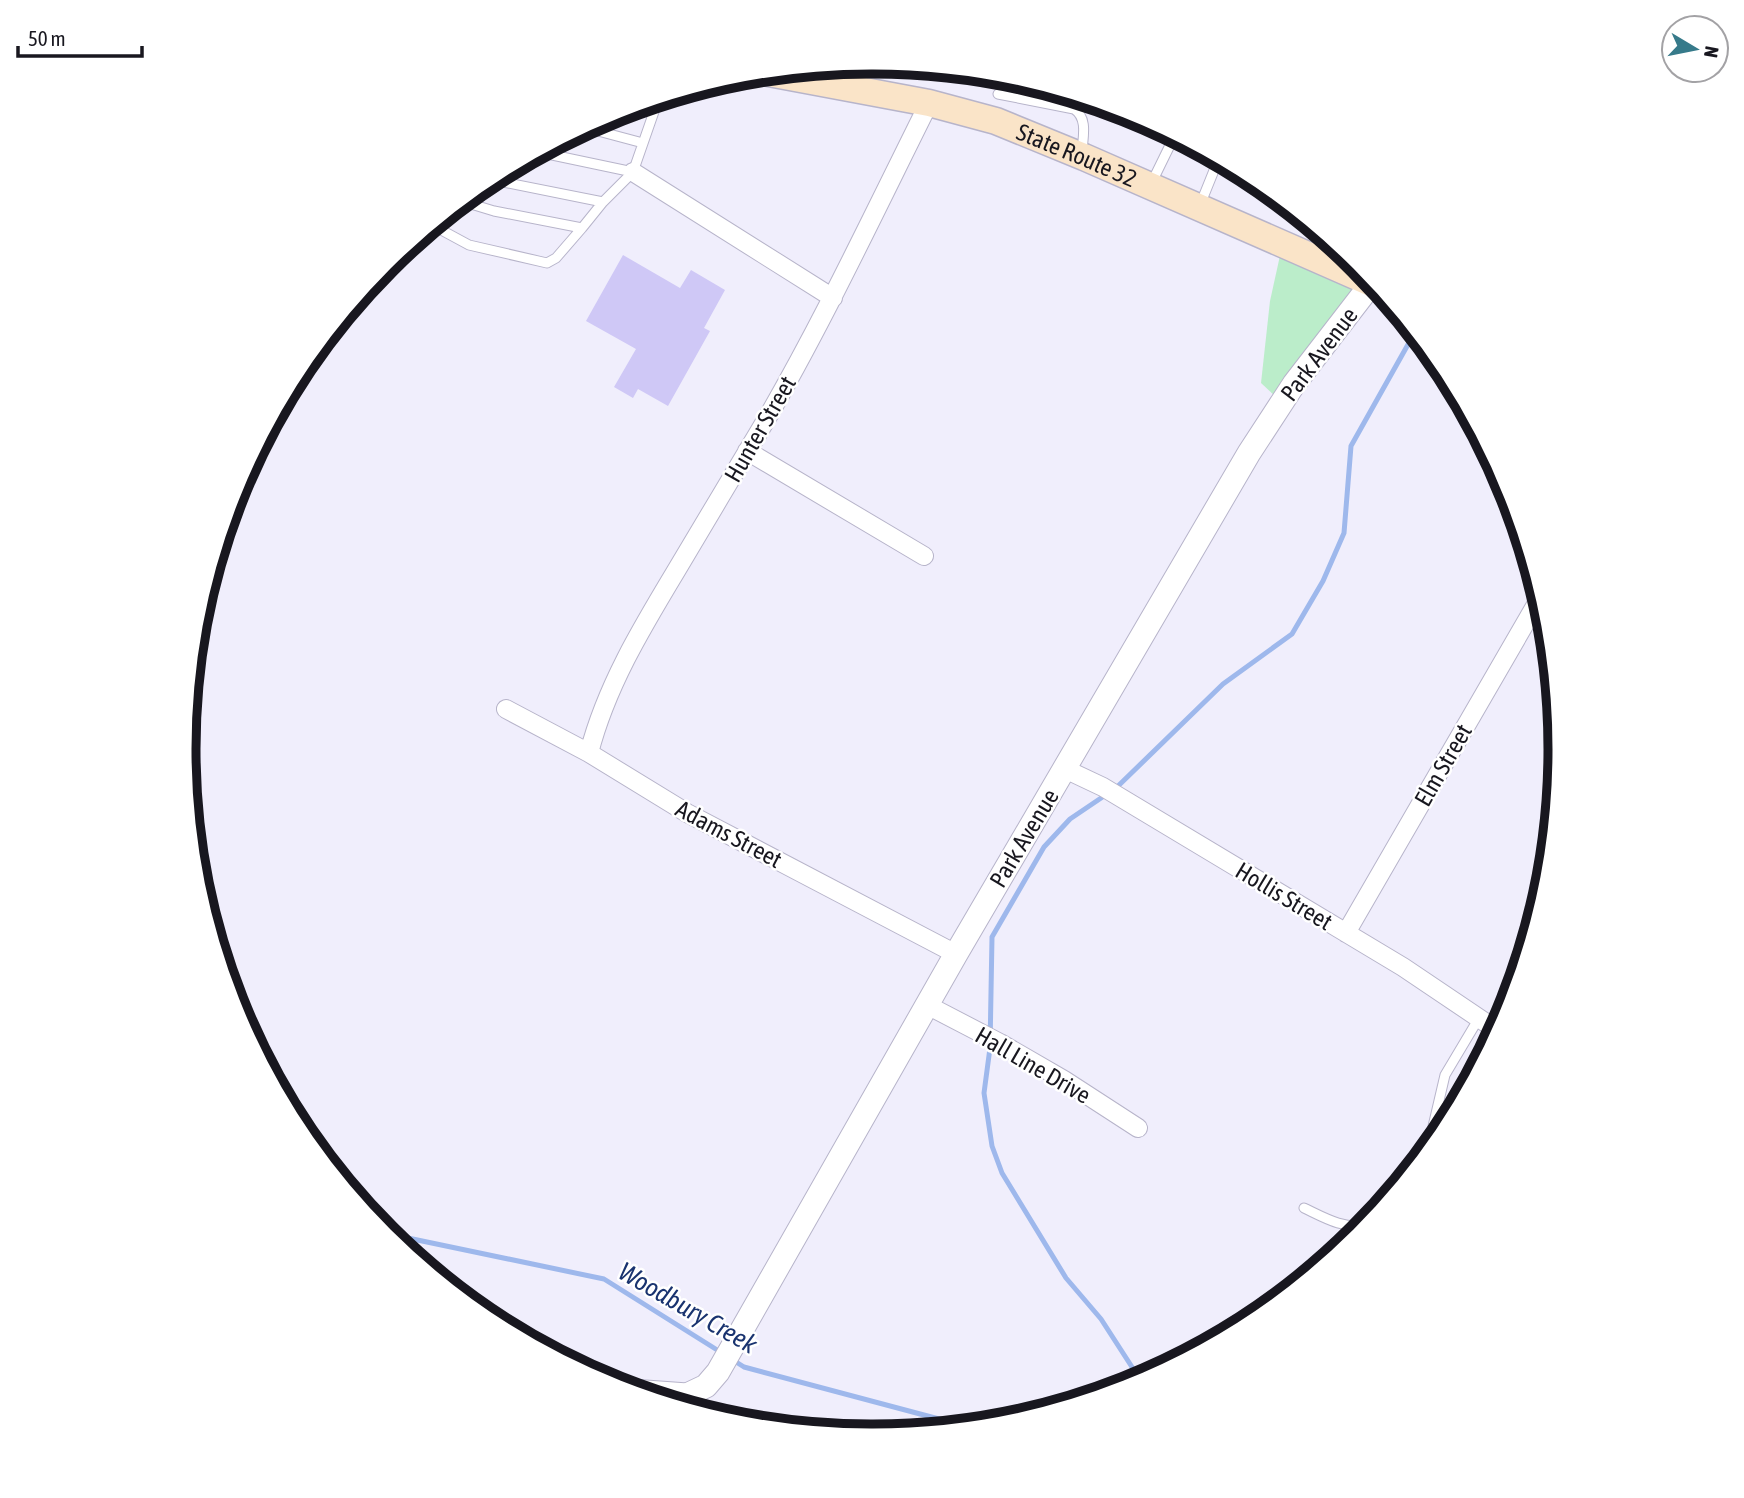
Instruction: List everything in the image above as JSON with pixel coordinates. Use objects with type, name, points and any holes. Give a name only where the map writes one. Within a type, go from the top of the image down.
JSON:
[{"type":"main road","name":"State Route 32","points":[[795,78],[929,103],[996,121],[1354,275]]},
{"type":"street","name":"Hunter Street","points":[[589,753],[598,718],[643,625],[747,451],[833,298],[929,103]]},
{"type":"street","points":[[633,172],[833,298]]},
{"type":"street","name":"Park Avenue","points":[[687,1395],[706,1386],[734,1347],[956,954],[1254,445],[1294,384],[1368,291]]},
{"type":"street","points":[[747,451],[924,556]]},
{"type":"street","name":"Elm Street","points":[[1346,933],[1533,610]]},
{"type":"street","name":"Adams Street","points":[[506,709],[589,753],[687,813],[956,954]]},
{"type":"street","name":"Hollis Street","points":[[1065,769],[1123,798],[1403,967],[1488,1025]]},
{"type":"street","name":"Hall Line Drive","points":[[927,1005],[1064,1080],[1138,1129]]},
{"type":"street","points":[[672,1394],[687,1395]]},
{"type":"lane","points":[[998,94],[1074,109],[1080,113],[1083,119],[1082,156]]},
{"type":"lane","points":[[441,230],[469,245],[547,263],[556,258],[603,202],[633,172],[655,109]]},
{"type":"lane","points":[[599,131],[643,144]]},
{"type":"lane","points":[[1150,186],[1171,143]]},
{"type":"lane","points":[[551,155],[633,172]]},
{"type":"lane","points":[[1199,207],[1215,167]]},
{"type":"lane","points":[[505,182],[603,202]]},
{"type":"lane","points":[[473,205],[582,228]]},
{"type":"lane","points":[[1433,1125],[1445,1075],[1479,1018]]},
{"type":"lane","points":[[1304,1208],[1351,1226]]},
{"type":"path","points":[[687,1395],[698,1401]]},
{"type":"green space","points":[[1281,251],[1362,284],[1276,397],[1261,383],[1270,301]]},
{"type":"building","points":[[623,255],[680,288],[691,270],[725,290],[704,328],[710,331],[668,406],[638,389],[633,398],[614,387],[636,349],[586,321]]},
{"type":"waterway","points":[[1115,789],[1223,684],[1292,634],[1323,581],[1344,533],[1351,446],[1410,341]]},
{"type":"waterway","points":[[1107,794],[1070,819],[1044,847],[992,937],[990,1048],[984,1093],[992,1146],[1002,1173],[1066,1278],[1101,1319],[1135,1371]]},
{"type":"waterway","name":"Woodbury Creek","points":[[406,1238],[604,1279],[722,1353]]},
{"type":"waterway","name":"Woodbury Creek","points":[[733,1360],[744,1367],[944,1420]]}]
